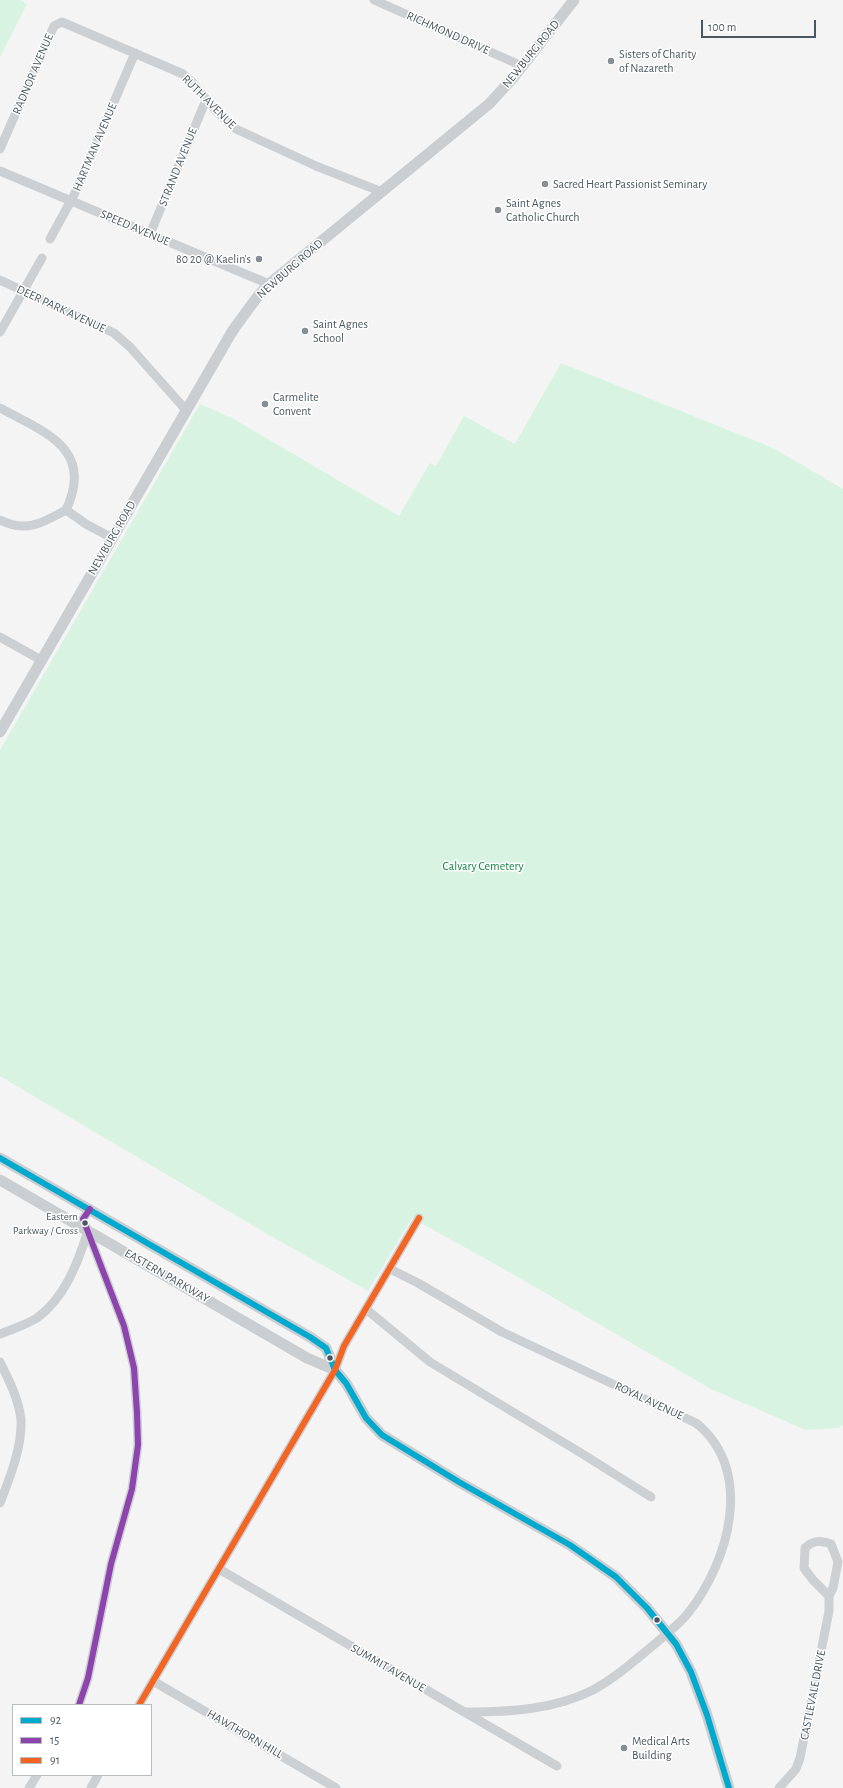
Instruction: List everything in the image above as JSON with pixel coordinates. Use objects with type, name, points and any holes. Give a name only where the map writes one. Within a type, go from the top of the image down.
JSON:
[{"type":"main road","name":"NEWBURG ROAD","points":[[0,732],[186,410],[241,318],[258,296],[269,284],[489,104],[522,66],[574,0]]},
{"type":"main road","name":"EASTERN PARKWAY","points":[[0,1158],[90,1209],[144,1242],[290,1324],[310,1337],[326,1348],[335,1370],[346,1383],[369,1422],[382,1434],[593,1560],[627,1587],[676,1644],[698,1688],[729,1788]]},
{"type":"main road","name":"EASTERN PARKWAY","points":[[0,1180],[308,1358],[335,1370]]},
{"type":"street","name":"RICHMOND DRIVE","points":[[374,0],[522,66]]},
{"type":"street","name":"RUTH AVENUE","points":[[58,22],[70,25],[183,74],[192,82],[206,100],[236,129],[316,166],[382,192]]},
{"type":"street","name":"RADNOR AVENUE","points":[[0,149],[50,34],[58,22]]},
{"type":"street","name":"HARTMAN AVENUE","points":[[50,239],[72,201],[135,53]]},
{"type":"street","name":"STRAND AVENUE","points":[[150,234],[206,100]]},
{"type":"street","name":"SPEED AVENUE","points":[[0,171],[269,284]]},
{"type":"street","points":[[0,332],[42,258]]},
{"type":"street","name":"DEER PARK AVENUE","points":[[0,280],[114,333],[130,347],[186,410]]},
{"type":"street","points":[[0,408],[48,434],[65,448],[72,465],[73,478],[70,501],[66,510],[43,523],[30,526],[16,526],[0,520]]},
{"type":"street","points":[[66,510],[86,524],[112,538]]},
{"type":"street","points":[[0,637],[42,660]]},
{"type":"street","points":[[79,1704],[88,1678],[111,1564],[132,1490],[138,1445],[138,1413],[134,1368],[124,1326],[83,1219],[90,1209]]},
{"type":"street","points":[[140,1704],[335,1370],[344,1346],[390,1270],[398,1252],[419,1218]]},
{"type":"street","points":[[0,1334],[19,1327],[38,1317],[56,1298],[68,1281],[88,1231]]},
{"type":"street","name":"ROYAL AVENUE","points":[[390,1270],[418,1283],[508,1335],[696,1423],[712,1438],[721,1451],[730,1484],[730,1504],[723,1544],[712,1575],[689,1612],[626,1670],[592,1690],[552,1705],[525,1710],[466,1712]]},
{"type":"street","points":[[366,1309],[430,1362],[651,1497]]},
{"type":"street","points":[[0,1362],[11,1385],[21,1419],[17,1452],[0,1503]]},
{"type":"street","name":"CASTLEVALE DRIVE","points":[[779,1788],[796,1769],[801,1756],[830,1611],[829,1596],[836,1575],[838,1562],[836,1552],[831,1544],[822,1540],[810,1543],[805,1548],[804,1568],[813,1580],[829,1596]]},
{"type":"street","name":"SUMMIT AVENUE","points":[[219,1569],[557,1766]]},
{"type":"street","name":"HAWTHORN HILL","points":[[153,1681],[336,1788]]},
{"type":"street","points":[[29,1788],[36,1776]]},
{"type":"street","points":[[91,1788],[97,1776]]},
{"type":"green space","points":[[0,0],[20,0],[27,4],[0,57]]},
{"type":"green space","name":"Calvary Cemetery","points":[[561,363],[773,448],[843,489],[843,1425],[838,1428],[806,1430],[711,1389],[509,1272],[412,1218],[368,1291],[269,1235],[0,1076],[0,750],[200,404],[232,418],[399,516],[430,463],[436,466],[464,416],[515,444]]},
{"type":"transit line","name":"92","points":[[0,1158],[310,1337],[326,1348],[335,1370],[346,1383],[366,1418],[382,1435],[459,1482],[570,1545],[616,1577],[647,1608],[676,1644],[691,1672],[707,1715],[729,1788]]},
{"type":"transit line","name":"15","points":[[79,1704],[88,1678],[111,1564],[132,1489],[138,1445],[134,1368],[124,1326],[83,1219],[90,1209]]},
{"type":"transit line","name":"91","points":[[140,1704],[335,1370],[344,1346],[419,1218]]},
{"type":"place","name":"Sisters of Charity of Nazareth","points":[[611,61]]},
{"type":"place","name":"Sacred Heart Passionist Seminary","points":[[545,184]]},
{"type":"place","name":"Saint Agnes Catholic Church","points":[[498,210]]},
{"type":"place","name":"80 20 @ Kaelin's","points":[[259,259]]},
{"type":"place","name":"Saint Agnes School","points":[[305,331]]},
{"type":"place","name":"Carmelite Convent","points":[[265,404]]},
{"type":"place","name":"Eastern Parkway / Cross","points":[[85,1223]]},
{"type":"place","name":"Medical Arts Building","points":[[624,1748]]}]
